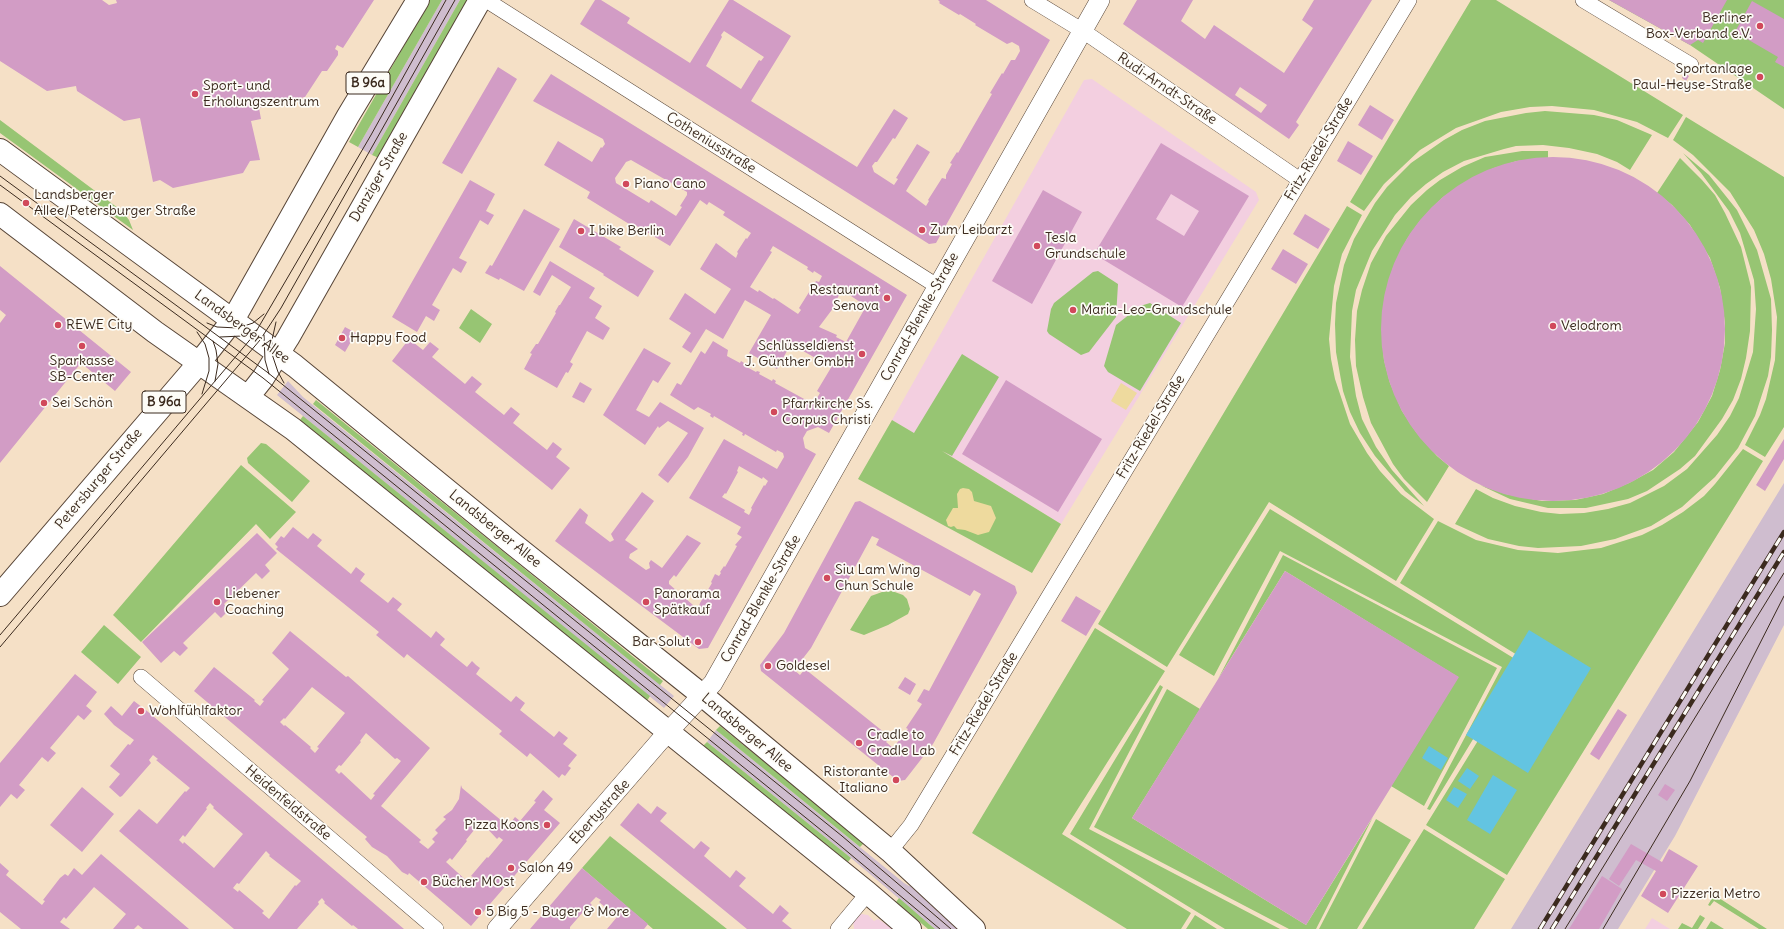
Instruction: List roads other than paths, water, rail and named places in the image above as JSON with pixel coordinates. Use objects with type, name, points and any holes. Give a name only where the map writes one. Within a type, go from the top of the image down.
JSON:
[{"type":"main road","name":"B 96a","points":[[199,363],[233,320],[348,116],[418,0]]},
{"type":"main road","name":"Danziger Straße","points":[[248,397],[279,353],[480,0]]},
{"type":"main road","name":"Landsberger Allee","points":[[0,150],[279,353],[513,544],[702,695],[890,851],[974,929]]},
{"type":"main road","points":[[0,214],[155,332],[293,429],[670,732],[910,929]]},
{"type":"main road","name":"Petersburger Straße","points":[[0,595],[199,363]]},
{"type":"street","name":"Cotheniusstraße","points":[[486,0],[937,286]]},
{"type":"street","name":"Rudi-Arndt-Straße","points":[[1032,0],[1083,31],[1300,180]]},
{"type":"street","name":"Conrad-Blenkle-Straße","points":[[702,695],[713,682],[752,616],[937,286],[1100,0]]},
{"type":"street","name":"Fritz-Riedel-Straße","points":[[890,851],[911,825],[1408,0]]},
{"type":"street","points":[[1583,0],[1691,65]]},
{"type":"street","name":"Heidenfeldstraße","points":[[141,677],[436,929]]},
{"type":"street","name":"Ebertystraße","points":[[497,929],[659,742],[670,732],[702,695]]},
{"type":"street","points":[[838,929],[868,893]]},
{"type":"water","points":[[1529,630],[1591,668],[1528,773],[1466,735]]},
{"type":"water","points":[[1429,746],[1448,758],[1441,770],[1422,758]]},
{"type":"water","points":[[1467,768],[1479,776],[1470,789],[1458,781]]},
{"type":"water","points":[[1493,775],[1517,790],[1490,834],[1467,820]]},
{"type":"water","points":[[1454,787],[1467,794],[1458,808],[1446,800]]},
{"type":"tram line","points":[[0,635],[254,335],[371,135],[446,0]]},
{"type":"tram line","points":[[0,647],[260,340],[281,308],[455,0]]},
{"type":"tram line","points":[[0,176],[267,372],[842,836],[951,929]]},
{"type":"tram line","points":[[0,185],[263,378],[837,843],[940,929]]},
{"type":"tram line","points":[[207,323],[217,327],[238,328],[253,323],[264,314]]},
{"type":"tram line","points":[[276,322],[272,340],[272,354],[278,372],[284,383]]},
{"type":"tram line","points":[[220,337],[242,336],[257,330]]},
{"type":"tram line","points":[[197,332],[205,344],[209,358],[209,371],[202,394]]},
{"type":"tram line","points":[[264,335],[265,360],[269,374]]},
{"type":"tram line","points":[[213,341],[218,364],[215,381]]},
{"type":"tram line","points":[[1565,929],[1784,573]]},
{"type":"tram line","points":[[1603,929],[1690,781],[1784,596]]},
{"type":"railway","points":[[1540,929],[1784,532]]},
{"type":"railway","points":[[1552,929],[1784,552]]},
{"type":"place","name":"Berliner Box-Verband e.V.","points":[[1760,26]]},
{"type":"place","name":"Sportanlage Paul-Heyse-Straße","points":[[1760,77]]},
{"type":"place","name":"Sport- und Erholungszentrum","points":[[195,94]]},
{"type":"place","name":"Piano Cano","points":[[626,184]]},
{"type":"place","name":"Landsberger Allee/Petersburger Straße","points":[[26,203]]},
{"type":"place","name":"Zum Leibarzt","points":[[922,230]]},
{"type":"place","name":"I bike Berlin","points":[[581,231]]},
{"type":"place","name":"Tesla Grundschule","points":[[1037,246]]},
{"type":"place","name":"Restaurant Senova","points":[[887,298]]},
{"type":"place","name":"Maria-Leo-Grundschule","points":[[1073,310]]},
{"type":"place","name":"REWE City","points":[[58,325]]},
{"type":"place","name":"Velodrom","points":[[1553,326]]},
{"type":"place","name":"Happy Food","points":[[342,338]]},
{"type":"place","name":"Sparkasse SB-Center","points":[[82,346]]},
{"type":"place","name":"Schlüsseldienst J. Günther GmbH","points":[[862,354]]},
{"type":"place","name":"Sei Schön","points":[[44,403]]},
{"type":"place","name":"Pfarrkirche Ss. Corpus Christi","points":[[774,412]]},
{"type":"place","name":"Siu Lam Wing Chun Schule","points":[[827,578]]},
{"type":"place","name":"Liebener Coaching","points":[[217,602]]},
{"type":"place","name":"Panorama Spätkauf","points":[[646,602]]},
{"type":"place","name":"Bar Solut","points":[[698,642]]},
{"type":"place","name":"Goldesel","points":[[768,666]]},
{"type":"place","name":"Wohlfühlfaktor","points":[[141,711]]},
{"type":"place","name":"Cradle to Cradle Lab","points":[[859,743]]},
{"type":"place","name":"Ristorante Italiano","points":[[896,780]]},
{"type":"place","name":"Pizza Koons","points":[[547,825]]},
{"type":"place","name":"Salon 49","points":[[511,868]]},
{"type":"place","name":"Bücher MOst","points":[[424,882]]},
{"type":"place","name":"Pizzeria Metro","points":[[1663,894]]},
{"type":"place","name":"5 Big 5 - Buger & More","points":[[478,912]]}]
